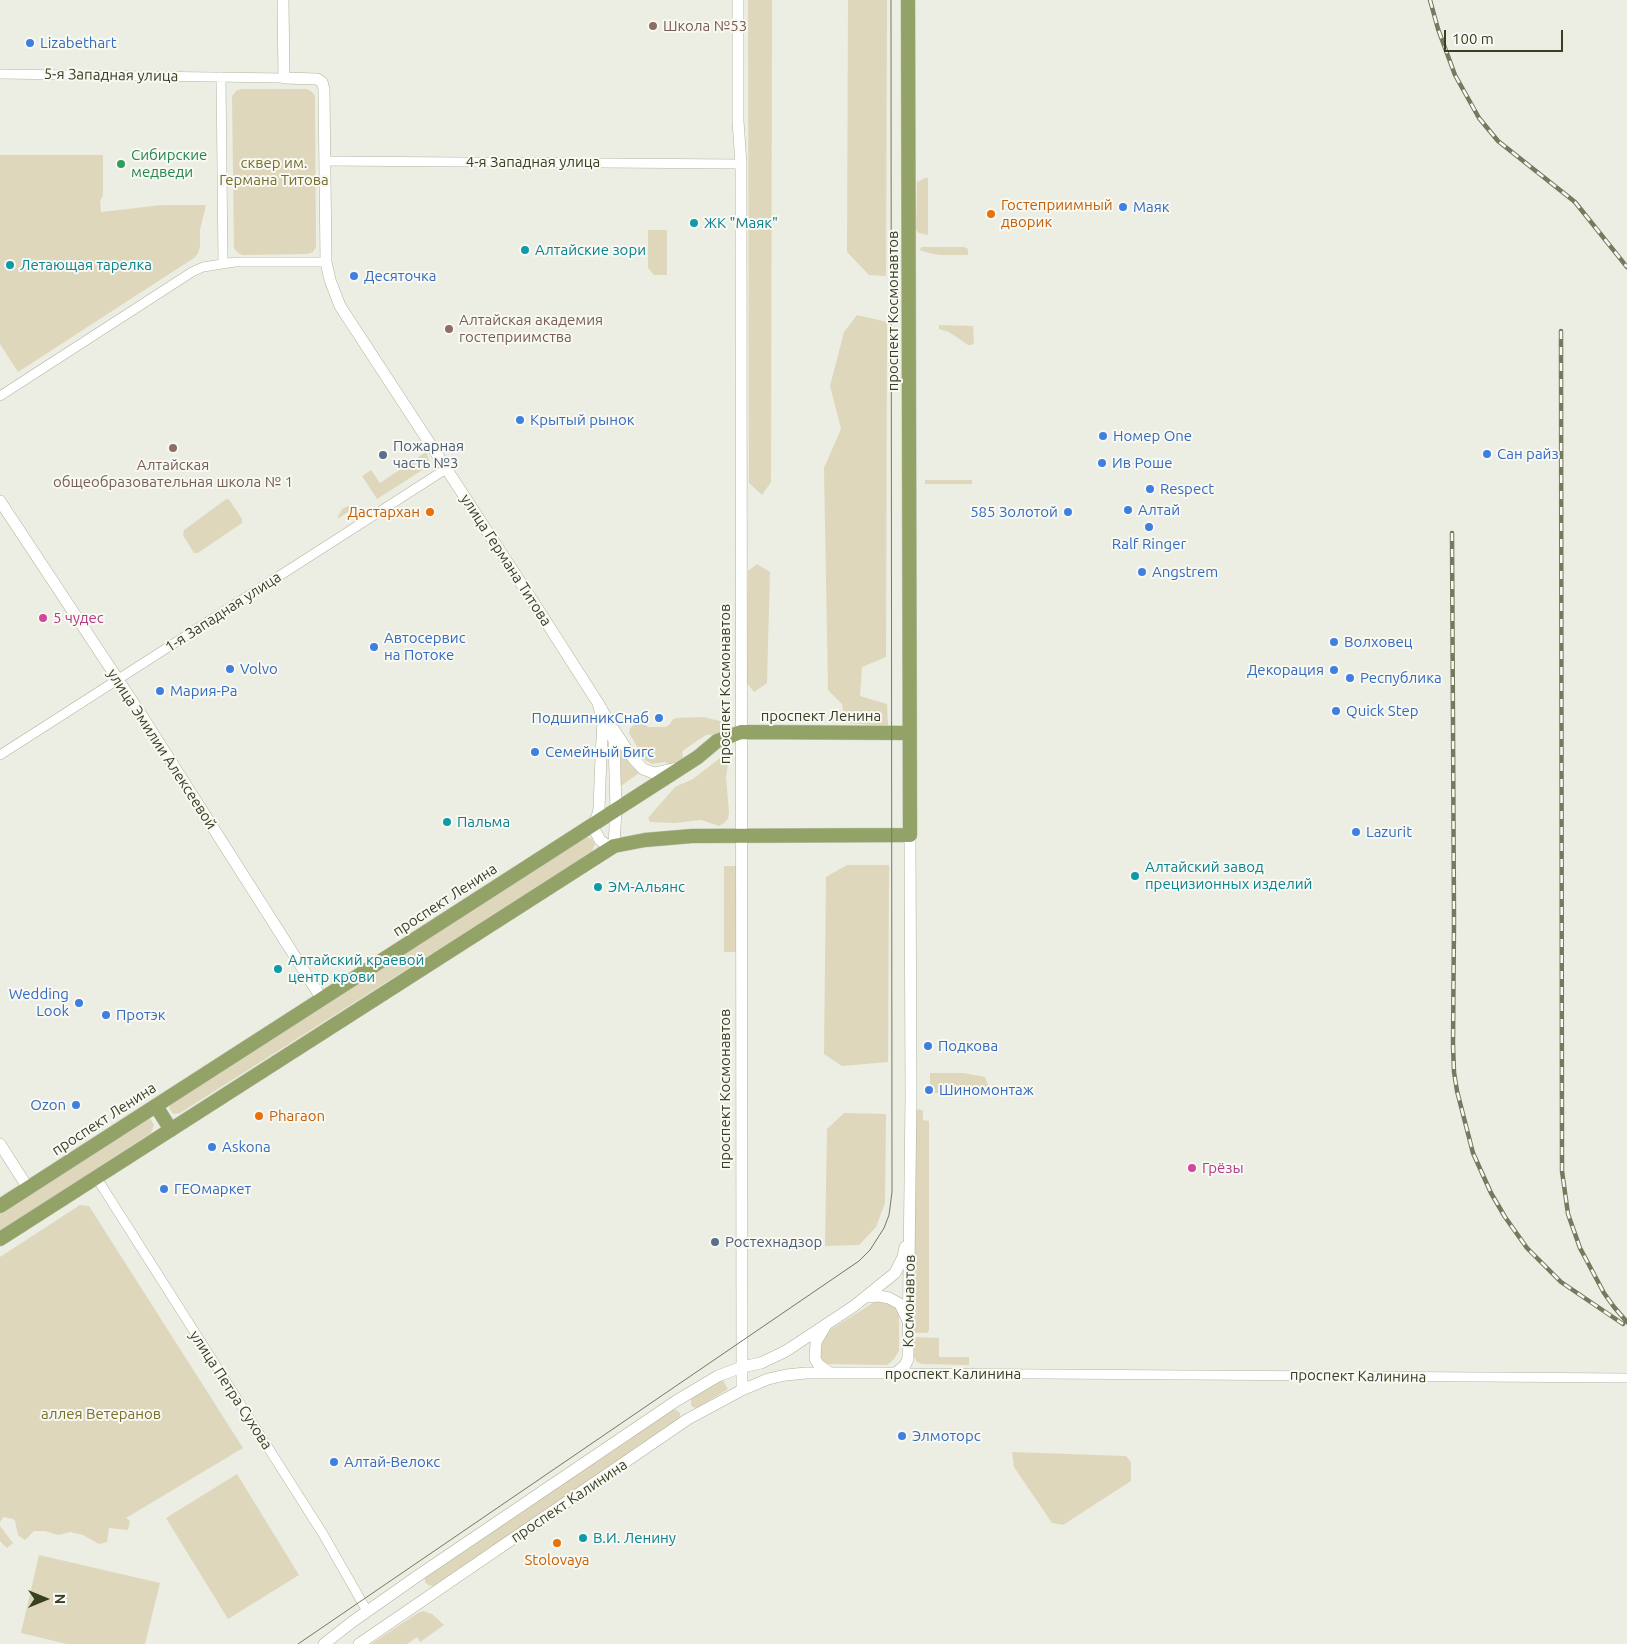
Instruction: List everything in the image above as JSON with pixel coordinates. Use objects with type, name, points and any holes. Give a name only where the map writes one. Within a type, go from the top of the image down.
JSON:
[{"type":"main road","name":"проспект Космонавтов","points":[[908,0],[910,835]]},
{"type":"main road","name":"проспект Ленина","points":[[0,1206],[698,757],[717,741],[741,732],[910,733]]},
{"type":"main road","points":[[0,1239],[614,846],[654,839],[692,836],[910,835]]},
{"type":"main road","points":[[156,1106],[171,1130]]},
{"type":"street","points":[[283,0],[284,78]]},
{"type":"street","name":"проспект Космонавтов","points":[[738,0],[738,121],[741,164],[742,1390]]},
{"type":"street","name":"5-я Западная улица","points":[[0,74],[222,77]]},
{"type":"street","points":[[222,77],[223,263]]},
{"type":"street","name":"улица Германа Титова","points":[[222,77],[317,79],[322,82],[324,89],[326,262],[330,280],[340,306],[607,719]]},
{"type":"street","name":"4-я Западная улица","points":[[325,161],[741,164]]},
{"type":"street","points":[[0,396],[192,272],[203,267],[223,263],[326,262]]},
{"type":"street","name":"1-я Западная улица","points":[[0,755],[446,469]]},
{"type":"street","name":"улица Эмилии Алексеевой","points":[[0,501],[322,999]]},
{"type":"street","points":[[598,703],[603,722],[599,809],[592,825],[604,844],[614,846],[616,809],[614,741],[607,719]]},
{"type":"street","points":[[607,719],[632,757],[643,769],[654,772],[684,766]]},
{"type":"street","name":"проспект Космонавтов","points":[[909,1223],[910,835]]},
{"type":"street","points":[[0,1144],[28,1188]]},
{"type":"street","name":"улица Петра Сухова","points":[[96,1178],[323,1534],[365,1608]]},
{"type":"street","points":[[830,1373],[819,1365],[815,1359],[815,1351],[820,1335],[828,1323],[868,1296],[895,1273],[903,1258],[909,1223]]},
{"type":"street","name":"Космонавтов","points":[[896,1373],[905,1365],[908,1359],[909,1223]]},
{"type":"street","points":[[868,1296],[889,1298],[900,1304],[908,1323]]},
{"type":"street","name":"проспект Калинина","points":[[324,1644],[365,1608],[676,1401],[718,1376],[742,1367],[761,1363],[774,1357],[828,1323]]},
{"type":"street","name":"проспект Калинина","points":[[359,1644],[688,1420],[761,1381],[786,1375],[896,1373],[1627,1378]]},
{"type":"street","points":[[676,1401],[688,1420]]},
{"type":"street","points":[[365,1608],[379,1630]]},
{"type":"green space","points":[[748,0],[772,0],[771,482],[762,495],[749,483]]},
{"type":"green space","points":[[848,0],[887,0],[886,276],[869,275],[847,252]]},
{"type":"green space","name":"сквер им. Германа Титова","points":[[241,89],[307,89],[315,96],[316,247],[313,252],[307,254],[243,255],[234,248],[232,96]]},
{"type":"green space","points":[[0,155],[103,155],[101,212],[162,205],[206,205],[200,230],[198,253],[194,258],[18,372],[0,344]]},
{"type":"green space","points":[[928,178],[928,235],[919,233],[916,230],[917,182]]},
{"type":"green space","points":[[648,230],[667,230],[667,275],[654,275],[648,268]]},
{"type":"green space","points":[[922,247],[964,247],[968,249],[968,255],[939,255],[919,250]]},
{"type":"green space","points":[[857,315],[887,322],[886,657],[862,667],[860,696],[887,704],[888,726],[845,723],[842,704],[828,690],[824,468],[841,429],[830,386],[844,332]]},
{"type":"green space","points":[[939,325],[973,326],[974,344],[968,345],[949,332],[939,329]]},
{"type":"green space","points":[[426,452],[429,460],[427,467],[377,499],[362,476],[371,470],[380,483]]},
{"type":"green space","points":[[925,480],[972,480],[972,484],[925,484]]},
{"type":"green space","points":[[228,499],[242,519],[242,523],[198,553],[194,553],[183,535],[184,530]]},
{"type":"green space","points":[[348,506],[356,507],[337,519],[342,509]]},
{"type":"green space","points":[[757,564],[770,572],[767,683],[754,692],[747,683],[748,571]]},
{"type":"green space","points":[[703,717],[720,721],[724,725],[723,729],[717,734],[706,735],[685,749],[682,752],[683,757],[681,760],[673,765],[665,762],[652,764],[645,760],[629,733],[630,728],[639,721],[648,727],[666,727],[673,719]]},
{"type":"green space","points":[[621,750],[630,764],[639,773],[621,786]]},
{"type":"green space","points":[[720,758],[727,758],[728,764],[726,777],[729,813],[728,819],[724,823],[719,826],[701,820],[675,823],[650,822],[648,818],[675,787],[693,779]]},
{"type":"green space","points":[[584,837],[591,838],[595,844],[592,852],[180,1113],[173,1114],[169,1108],[172,1101]]},
{"type":"green space","points":[[847,865],[889,865],[888,1062],[842,1066],[824,1054],[826,877]]},
{"type":"green space","points":[[724,866],[738,866],[737,952],[724,952]]},
{"type":"green space","points":[[930,1073],[963,1073],[985,1077],[991,1093],[930,1093]]},
{"type":"green space","points":[[919,1109],[923,1111],[923,1120],[929,1121],[929,1330],[927,1333],[914,1333],[914,1113]]},
{"type":"green space","points":[[844,1113],[886,1114],[885,1203],[876,1227],[859,1245],[825,1246],[827,1129]]},
{"type":"green space","points":[[150,1118],[154,1125],[151,1133],[0,1231],[0,1212],[142,1119]]},
{"type":"green space","name":"аллея Ветеранов","points":[[80,1205],[89,1206],[243,1448],[126,1518],[130,1521],[128,1530],[109,1528],[107,1542],[99,1544],[83,1535],[70,1532],[58,1535],[45,1531],[34,1531],[25,1540],[18,1535],[13,1519],[3,1517],[0,1523],[0,1257]]},
{"type":"green space","points":[[876,1301],[893,1305],[899,1311],[899,1351],[894,1359],[887,1365],[828,1364],[823,1362],[820,1357],[821,1344],[828,1331]]},
{"type":"green space","points":[[914,1337],[939,1338],[939,1357],[969,1357],[969,1365],[922,1364],[917,1362],[914,1357]]},
{"type":"green space","points":[[722,1378],[728,1389],[699,1407],[694,1408],[691,1405],[691,1399]]},
{"type":"green space","points":[[671,1410],[677,1410],[680,1413],[680,1420],[433,1586],[425,1582],[425,1577]]},
{"type":"green space","points":[[1012,1452],[1126,1456],[1131,1462],[1131,1481],[1063,1525],[1052,1523],[1014,1467]]},
{"type":"green space","points":[[237,1474],[299,1575],[228,1619],[166,1518]]},
{"type":"green space","points":[[0,1526],[13,1543],[7,1548],[0,1541]]},
{"type":"green space","points":[[39,1555],[160,1583],[145,1644],[67,1644],[21,1633]]},
{"type":"green space","points":[[423,1611],[432,1614],[444,1625],[420,1642],[417,1637],[407,1644],[371,1644],[418,1613]]},
{"type":"tram line","points":[[298,1644],[859,1261],[870,1250],[884,1228],[889,1215],[892,1192],[891,0]]},
{"type":"railway","points":[[1430,0],[1438,29],[1455,75],[1479,118],[1498,141],[1575,202],[1627,267]]},
{"type":"railway","points":[[1561,331],[1562,1171],[1568,1214],[1580,1248],[1604,1293],[1627,1322]]},
{"type":"railway","points":[[1452,533],[1453,1045],[1457,1091],[1473,1153],[1491,1193],[1527,1248],[1561,1282],[1623,1324]]},
{"type":"place","name":"Школа №53","points":[[653,26]]},
{"type":"place","name":"Lizabethart","points":[[30,43]]},
{"type":"place","name":"Сибирские медведи","points":[[121,164]]},
{"type":"place","name":"Маяк","points":[[1123,207]]},
{"type":"place","name":"Гостеприимный дворик","points":[[991,214]]},
{"type":"place","name":"ЖК \"Маяк\"","points":[[694,223]]},
{"type":"place","name":"Алтайские зори","points":[[525,250]]},
{"type":"place","name":"Летающая тарелка","points":[[10,265]]},
{"type":"place","name":"Десяточка","points":[[354,276]]},
{"type":"place","name":"Алтайская академия гостеприимства","points":[[449,329]]},
{"type":"place","name":"Крытый рынок","points":[[520,420]]},
{"type":"place","name":"Номер One","points":[[1103,436]]},
{"type":"place","name":"Алтайская общеобразовательная школа № 1","points":[[173,448]]},
{"type":"place","name":"Сан райз","points":[[1487,454]]},
{"type":"place","name":"Пожарная часть №3","points":[[383,455]]},
{"type":"place","name":"Ив Роше","points":[[1102,463]]},
{"type":"place","name":"Respect","points":[[1150,489]]},
{"type":"place","name":"Алтай","points":[[1128,510]]},
{"type":"place","name":"Дастархан","points":[[430,512]]},
{"type":"place","name":"585 Золотой","points":[[1068,512]]},
{"type":"place","name":"Ralf Ringer","points":[[1149,527]]},
{"type":"place","name":"Angstrem","points":[[1142,572]]},
{"type":"place","name":"5 чудес","points":[[43,618]]},
{"type":"place","name":"Волховец","points":[[1334,642]]},
{"type":"place","name":"Автосервис на Потоке","points":[[374,647]]},
{"type":"place","name":"Volvo","points":[[230,669]]},
{"type":"place","name":"Декорация","points":[[1334,670]]},
{"type":"place","name":"Республика","points":[[1350,678]]},
{"type":"place","name":"Мария-Ра","points":[[160,691]]},
{"type":"place","name":"Quick Step","points":[[1336,711]]},
{"type":"place","name":"ПодшипникСнаб","points":[[659,718]]},
{"type":"place","name":"Семейный Бигс","points":[[535,752]]},
{"type":"place","name":"Пальма","points":[[447,822]]},
{"type":"place","name":"Lazurit","points":[[1356,832]]},
{"type":"place","name":"Алтайский завод прецизионных изделий","points":[[1135,876]]},
{"type":"place","name":"ЭМ-Альянс","points":[[598,887]]},
{"type":"place","name":"Алтайский краевой центр крови","points":[[278,969]]},
{"type":"place","name":"Wedding Look","points":[[79,1003]]},
{"type":"place","name":"Протэк","points":[[106,1015]]},
{"type":"place","name":"Подкова","points":[[928,1046]]},
{"type":"place","name":"Шиномонтаж","points":[[929,1090]]},
{"type":"place","name":"Ozon","points":[[76,1105]]},
{"type":"place","name":"Pharaon","points":[[259,1116]]},
{"type":"place","name":"Askona","points":[[212,1147]]},
{"type":"place","name":"Грёзы","points":[[1192,1168]]},
{"type":"place","name":"ГЕОмаркет","points":[[164,1189]]},
{"type":"place","name":"Ростехнадзор","points":[[715,1242]]},
{"type":"place","name":"Элмоторс","points":[[902,1436]]},
{"type":"place","name":"Алтай-Велокс","points":[[334,1462]]},
{"type":"place","name":"В.И. Ленину","points":[[583,1538]]},
{"type":"place","name":"Stolovaya","points":[[557,1543]]}]
